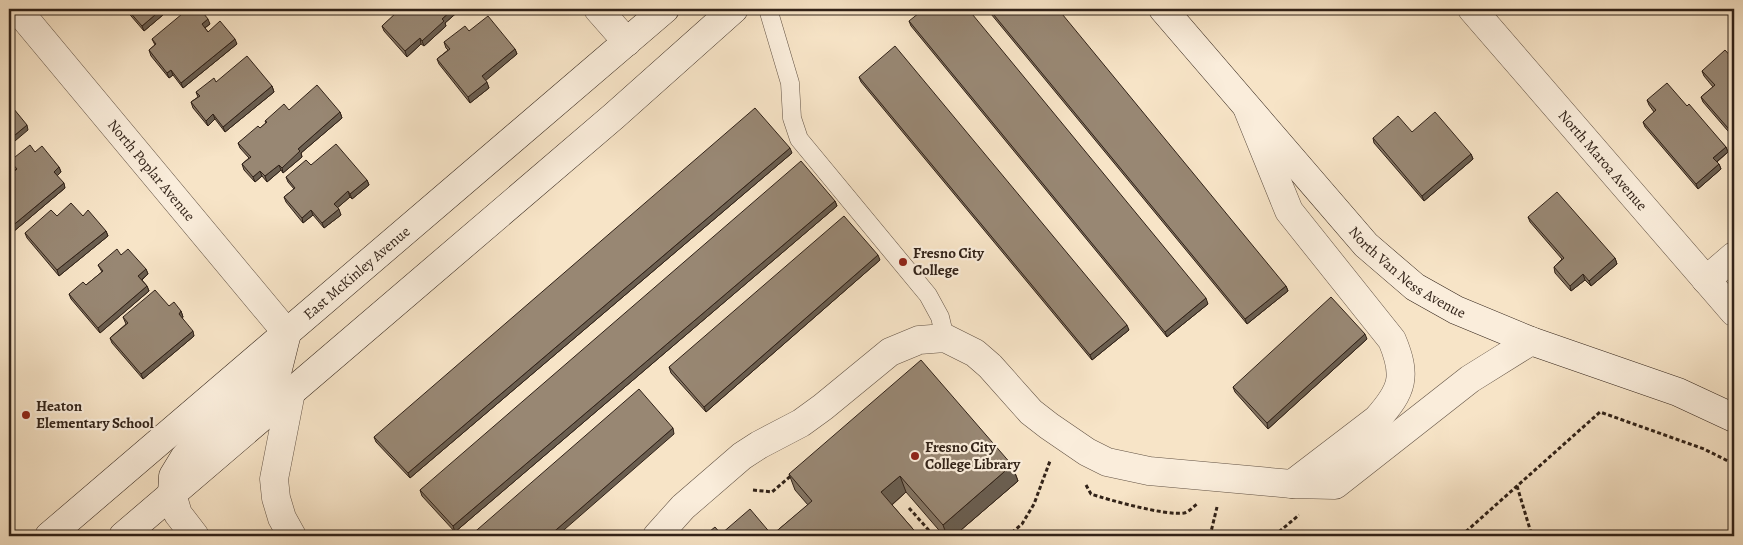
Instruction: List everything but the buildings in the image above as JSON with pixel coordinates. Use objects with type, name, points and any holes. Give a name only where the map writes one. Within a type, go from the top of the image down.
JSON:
[{"type":"street","name":"North Poplar Avenue","points":[[16,9],[287,333]]},
{"type":"street","points":[[598,9],[627,42]]},
{"type":"street","name":"East McKinley Avenue","points":[[49,536],[665,9]]},
{"type":"street","points":[[123,536],[606,122],[734,9]]},
{"type":"street","name":"North Van Ness Avenue","points":[[1163,9],[1366,245],[1415,288],[1456,310],[1532,341],[1678,392],[1734,418]]},
{"type":"street","name":"North Maroa Avenue","points":[[1472,9],[1734,312]]},
{"type":"street","points":[[1244,102],[1289,211],[1392,340],[1400,362],[1401,376],[1399,388],[1387,408],[1377,419],[1292,484]]},
{"type":"street","points":[[1706,280],[1734,256]]},
{"type":"street","points":[[195,536],[178,514],[174,504],[172,494],[173,476],[184,458],[203,435],[278,369],[287,333]]},
{"type":"street","points":[[657,536],[683,507],[742,456],[801,423],[890,352],[905,344],[919,340],[945,338],[975,353],[990,366],[1031,412],[1067,440],[1107,462],[1148,471],[1292,484],[1335,485],[1470,379],[1532,341]]},
{"type":"street","points":[[291,392],[274,479],[276,498],[282,518],[292,536]]},
{"type":"lane","points":[[768,9],[790,83],[792,118],[799,139],[928,295],[940,317],[945,338]]},
{"type":"path","points":[[1461,536],[1600,412],[1704,449],[1734,464]]},
{"type":"path","points":[[974,536],[988,533],[1009,536],[1022,524],[1034,504],[1050,460]]},
{"type":"path","points":[[753,490],[772,492],[794,474]]},
{"type":"path","points":[[1082,478],[1091,494],[1109,500],[1173,513],[1186,512],[1198,504]]},
{"type":"path","points":[[1517,486],[1532,536]]},
{"type":"path","points":[[1210,536],[1217,506]]},
{"type":"path","points":[[909,508],[934,536]]},
{"type":"path","points":[[1277,535],[1299,515]]},
{"type":"place","name":"Fresno City College","points":[[903,262]]},
{"type":"place","name":"Heaton Elementary School","points":[[26,415]]},
{"type":"place","name":"Fresno City College Library","points":[[915,456]]}]
